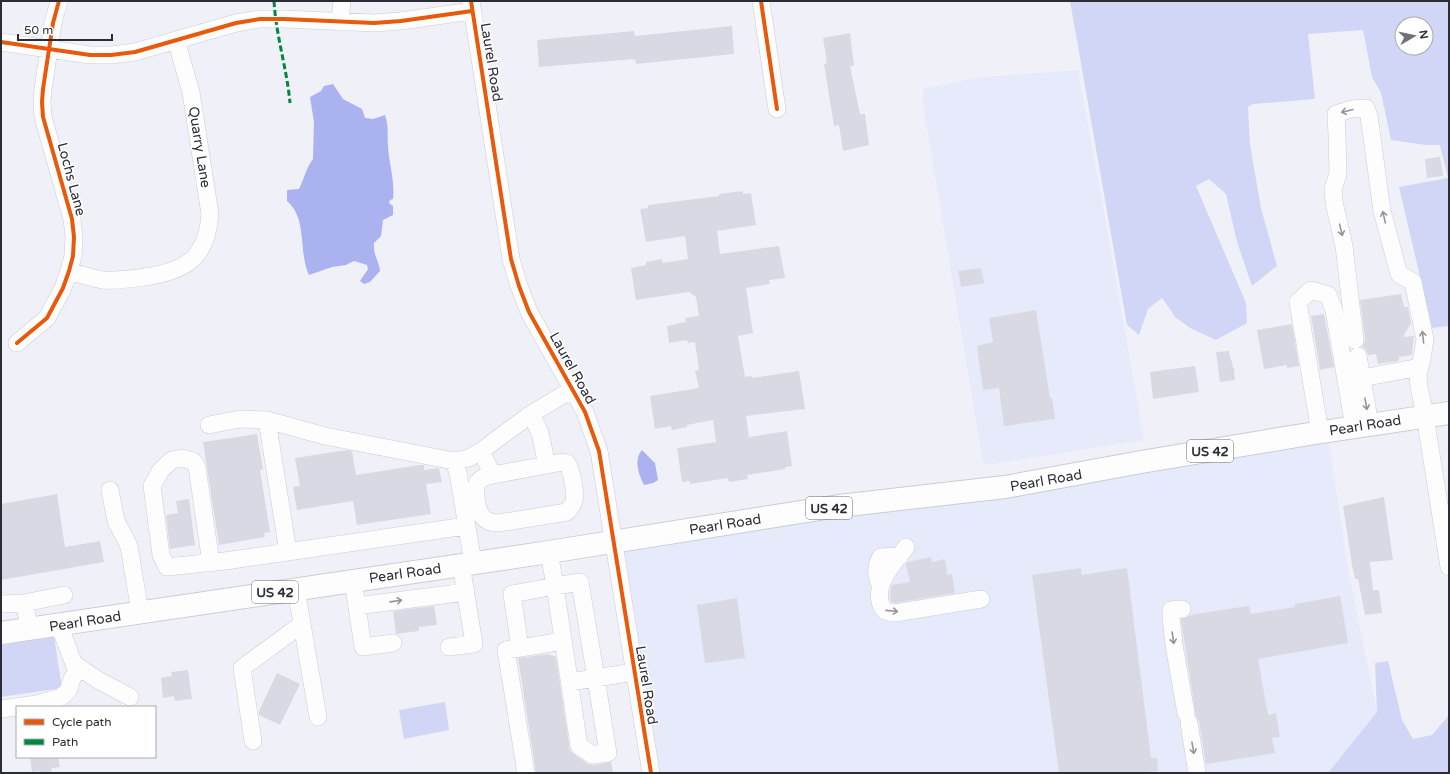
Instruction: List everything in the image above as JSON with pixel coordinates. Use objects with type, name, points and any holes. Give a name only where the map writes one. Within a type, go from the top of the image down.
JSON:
[{"type":"main road","name":"Pearl Road","points":[[1,634],[353,580],[549,552],[839,506],[1005,487],[1141,462],[1320,432],[1449,413]]},
{"type":"street","name":"Lochs Lane","points":[[17,343],[47,318],[62,288],[73,256],[74,237],[72,219],[44,117],[42,102],[53,23],[58,1]]},
{"type":"street","points":[[340,22],[342,1]]},
{"type":"street","points":[[761,1],[777,109]]},
{"type":"street","points":[[1,42],[90,55],[111,55],[135,52],[236,23],[260,19],[374,23],[401,21],[472,6]]},
{"type":"street","name":"Laurel Road","points":[[472,6],[511,259],[529,312],[585,412],[598,451],[651,773]]},
{"type":"street","name":"Quarry Lane","points":[[69,271],[100,279],[118,281],[164,274],[177,270],[189,262],[198,253],[205,241],[209,229],[210,214],[191,92],[176,40]]},
{"type":"street","points":[[1362,426],[1362,378],[1344,246],[1334,202],[1333,189],[1338,174],[1338,135],[1336,114],[1351,109],[1366,108],[1369,116],[1387,232],[1399,274],[1413,282],[1423,332],[1424,339],[1418,375],[1419,388],[1425,416],[1449,567]]},
{"type":"street","points":[[1320,432],[1298,302],[1311,290],[1328,295],[1334,310],[1362,426]]},
{"type":"street","points":[[1362,378],[1420,367]]},
{"type":"street","points":[[209,424],[240,419],[267,420],[325,436],[454,461],[469,458],[481,451],[531,414],[573,389]]},
{"type":"street","points":[[531,414],[540,433],[547,465]]},
{"type":"street","points":[[267,420],[288,552]]},
{"type":"street","points":[[481,451],[493,475]]},
{"type":"street","points":[[211,562],[197,467],[193,461],[182,458],[172,460],[161,470],[152,486],[161,555],[167,567],[211,562],[288,552],[466,526]]},
{"type":"street","points":[[449,647],[474,644],[466,592],[466,526],[458,473],[454,461]]},
{"type":"street","points":[[562,462],[568,463],[575,496],[574,503],[567,512],[499,523],[488,521],[482,517],[478,506],[475,486],[478,481],[493,475],[547,465],[562,462]]},
{"type":"street","points":[[110,490],[116,521],[129,546],[140,612]]},
{"type":"street","points":[[903,551],[880,586],[878,592],[882,608],[887,612],[895,613],[981,599]]},
{"type":"street","points":[[520,648],[512,594],[555,586],[580,582],[608,753],[593,755],[579,746],[555,586],[549,552]]},
{"type":"street","points":[[353,580],[363,647],[393,643]]},
{"type":"street","points":[[296,589],[318,717]]},
{"type":"street","points":[[357,606],[466,592]]},
{"type":"street","points":[[1,604],[24,603],[64,595]]},
{"type":"street","points":[[24,603],[30,629]]},
{"type":"street","points":[[1182,609],[1172,610],[1171,617],[1174,645],[1197,773]]},
{"type":"street","points":[[253,741],[242,668],[302,624]]},
{"type":"street","points":[[59,625],[74,664],[98,680],[130,696]]},
{"type":"street","points":[[526,773],[506,650],[563,641]]},
{"type":"street","points":[[23,706],[61,698],[68,691],[72,679],[79,667]]},
{"type":"street","points":[[569,682],[634,672]]},
{"type":"street","points":[[1,709],[16,707]]},
{"type":"shaded area","points":[[1070,1],[1449,1],[1449,326],[1432,328],[1399,187],[1448,178],[1440,145],[1426,145],[1391,140],[1381,93],[1372,77],[1363,30],[1308,34],[1315,99],[1253,104],[1248,107],[1250,145],[1261,208],[1277,266],[1252,286],[1237,242],[1226,194],[1209,179],[1196,186],[1246,303],[1247,323],[1216,340],[1190,328],[1176,318],[1162,298],[1148,309],[1139,335],[1127,325]]},
{"type":"shaded area","points":[[1078,70],[1144,440],[986,465],[983,462],[922,99],[923,89],[973,78]]},
{"type":"shaded area","points":[[1327,431],[1349,574],[1377,712],[1328,773],[651,773],[614,542]]},
{"type":"shaded area","points":[[54,636],[62,688],[1,697],[1,645]]},
{"type":"shaded area","points":[[1388,661],[1402,720],[1413,739],[1432,735],[1449,715],[1449,773],[1328,773],[1377,712],[1375,663]]},
{"type":"shaded area","points":[[445,702],[449,730],[404,739],[399,710]]},
{"type":"water","points":[[333,84],[343,99],[362,109],[365,118],[373,119],[385,115],[387,123],[389,153],[393,179],[393,199],[390,200],[389,203],[393,206],[393,215],[383,220],[381,236],[374,243],[374,251],[380,271],[370,282],[364,284],[360,281],[368,269],[367,265],[354,261],[346,265],[332,267],[309,275],[304,256],[298,217],[294,208],[287,201],[287,190],[299,189],[313,159],[314,122],[310,97],[321,91],[324,86]]},
{"type":"water","points":[[642,450],[655,463],[658,480],[644,485],[640,477],[637,463],[639,454]]},
{"type":"building","points":[[732,26],[734,54],[636,64],[635,59],[539,67],[537,40],[634,31],[635,36]]},
{"type":"building","points":[[850,33],[854,66],[850,66],[860,114],[865,114],[869,145],[843,151],[839,125],[834,126],[824,64],[827,63],[823,38]]},
{"type":"building","points":[[1440,157],[1443,176],[1427,178],[1425,159]]},
{"type":"building","points":[[743,191],[743,194],[751,193],[756,225],[717,231],[720,254],[779,246],[785,278],[769,280],[770,284],[746,288],[753,333],[738,336],[745,377],[752,376],[752,378],[799,371],[805,409],[746,416],[749,437],[787,431],[792,466],[785,467],[785,469],[747,475],[748,479],[729,482],[728,478],[690,484],[690,481],[682,482],[677,448],[716,442],[713,420],[687,425],[687,427],[672,430],[671,426],[655,429],[650,396],[699,388],[695,371],[699,370],[695,342],[688,343],[687,340],[669,343],[667,326],[686,322],[685,318],[699,316],[696,297],[689,292],[636,300],[631,268],[646,265],[646,262],[662,259],[663,263],[688,259],[685,236],[646,242],[640,209],[648,208],[648,205],[719,196],[719,194]]},
{"type":"building","points":[[981,268],[984,283],[961,287],[958,271]]},
{"type":"building","points":[[1401,294],[1404,307],[1408,307],[1411,323],[1403,337],[1414,336],[1412,355],[1399,357],[1399,361],[1378,364],[1376,354],[1368,355],[1366,350],[1362,347],[1365,339],[1360,300]]},
{"type":"building","points":[[1036,310],[1050,398],[1052,398],[1055,419],[1004,426],[999,388],[983,390],[977,346],[993,342],[989,318]]},
{"type":"building","points":[[1324,314],[1334,367],[1320,370],[1311,316]]},
{"type":"building","points":[[1292,324],[1299,366],[1287,368],[1287,365],[1264,369],[1257,330]]},
{"type":"building","points":[[1229,351],[1234,368],[1235,380],[1220,382],[1216,352]]},
{"type":"building","points":[[1195,366],[1199,392],[1153,399],[1150,372]]},
{"type":"building","points":[[257,434],[263,469],[260,470],[270,532],[264,533],[265,537],[219,545],[203,442]]},
{"type":"building","points":[[347,450],[352,451],[356,475],[420,465],[424,465],[424,470],[439,468],[442,482],[426,484],[431,514],[357,525],[353,501],[297,510],[293,487],[300,486],[295,458]]},
{"type":"building","points":[[57,494],[65,547],[100,541],[104,562],[1,580],[1,504]]},
{"type":"building","points":[[1384,497],[1393,560],[1370,562],[1373,590],[1379,590],[1382,613],[1365,615],[1358,579],[1355,579],[1352,565],[1343,506]]},
{"type":"building","points":[[189,499],[195,545],[170,549],[166,515],[178,513],[176,501]]},
{"type":"building","points":[[931,557],[932,562],[945,559],[947,575],[952,574],[955,593],[895,603],[891,602],[890,594],[892,585],[910,582],[906,564],[908,562]]},
{"type":"building","points":[[1081,568],[1082,575],[1127,568],[1151,758],[1157,758],[1158,771],[1138,773],[1059,773],[1032,575]]},
{"type":"building","points":[[1340,596],[1348,643],[1258,659],[1268,715],[1276,713],[1280,737],[1272,738],[1275,753],[1206,764],[1199,721],[1196,716],[1181,619],[1195,614],[1249,606],[1251,614],[1295,607],[1295,604]]},
{"type":"building","points":[[737,598],[745,658],[705,663],[697,605]]},
{"type":"building","points":[[434,606],[437,625],[419,627],[419,631],[396,634],[393,611]]},
{"type":"building","points":[[548,654],[556,657],[570,751],[588,764],[594,765],[611,762],[613,773],[536,773],[518,658]]},
{"type":"building","points":[[188,670],[192,699],[175,701],[174,696],[163,698],[161,678],[172,676],[171,672]]},
{"type":"building","points":[[277,673],[300,684],[280,725],[259,715],[259,711]]},
{"type":"building","points":[[30,758],[58,758],[60,767],[52,768],[51,773],[41,773],[39,771],[32,772]]},
{"type":"marked path","points":[[274,1],[290,103]]},
{"type":"cycle path","points":[[17,343],[47,318],[63,288],[73,256],[74,237],[72,219],[43,117],[42,102],[53,23],[59,1]]},
{"type":"cycle path","points":[[471,1],[511,259],[529,312],[585,412],[599,451],[651,773]]},
{"type":"cycle path","points":[[761,1],[777,109]]},
{"type":"cycle path","points":[[1,42],[90,55],[111,55],[135,52],[236,23],[260,19],[374,23],[401,21],[472,11]]}]
